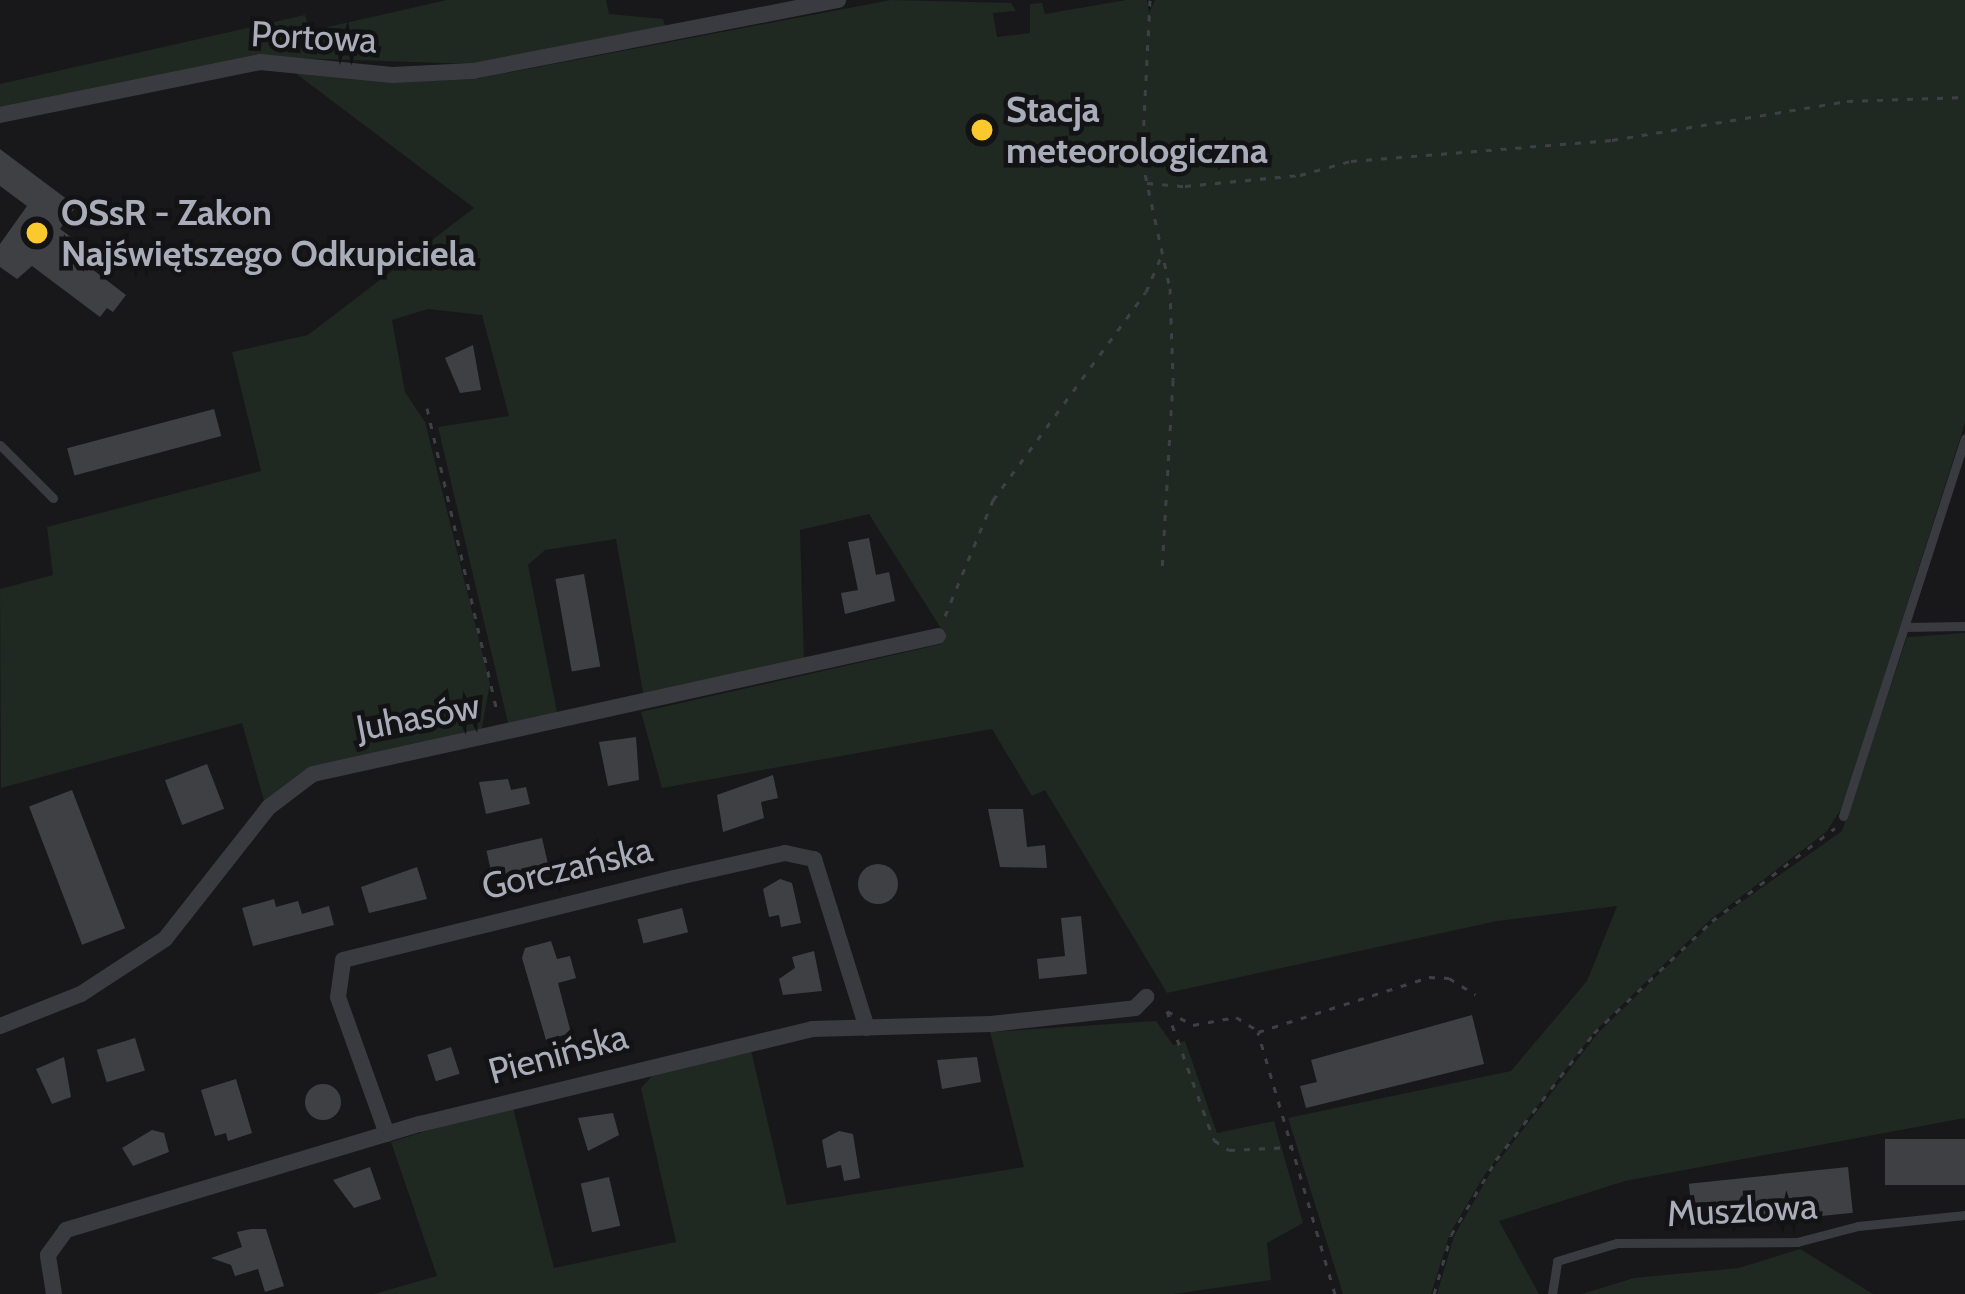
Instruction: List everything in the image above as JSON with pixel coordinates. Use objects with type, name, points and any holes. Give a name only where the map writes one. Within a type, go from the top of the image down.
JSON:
[{"type":"street","name":"Portowa","points":[[0,115],[260,62],[392,75],[473,71],[838,0]]},
{"type":"street","name":"Juhasów","points":[[0,1026],[81,994],[165,939],[298,782],[332,767],[938,636]]},
{"type":"street","name":"Gorczańska","points":[[387,1134],[338,998],[343,960],[674,878],[785,854],[814,859],[867,1028]]},
{"type":"street","name":"Pienińska","points":[[54,1294],[48,1255],[66,1230],[387,1134],[757,1039],[867,1028],[991,1024],[1135,1008],[1146,997]]},
{"type":"lane","points":[[1843,817],[1965,438]]},
{"type":"lane","points":[[0,445],[53,498]]},
{"type":"lane","points":[[1905,627],[1965,626]]},
{"type":"lane","name":"Muszlowa","points":[[1552,1294],[1557,1261],[1617,1243],[1797,1242],[1858,1226],[1965,1215]]},
{"type":"path","points":[[1150,0],[1142,160],[1162,255],[1173,380],[1162,568]]},
{"type":"path","points":[[1148,183],[1300,175],[1351,161],[1612,140],[1847,101],[1965,97]]},
{"type":"path","points":[[1142,160],[1162,157]]},
{"type":"path","points":[[938,636],[993,500],[1146,292],[1162,255]]},
{"type":"path","points":[[427,408],[486,639],[501,734]]},
{"type":"path","points":[[1434,1294],[1451,1235],[1484,1180],[1594,1033],[1712,921],[1843,817]]},
{"type":"path","points":[[1258,1032],[1429,977],[1449,978],[1475,994]]},
{"type":"path","points":[[1146,997],[1193,1025],[1236,1017],[1258,1032],[1335,1294]]},
{"type":"path","points":[[1167,1011],[1214,1140],[1229,1150],[1293,1147]]},
{"type":"shaded area","points":[[447,0],[606,0],[609,14],[663,19],[666,28],[473,64],[260,57],[0,109],[0,84],[305,15],[310,31]]},
{"type":"shaded area","points":[[891,0],[1011,3],[1016,11],[993,13],[997,37],[1030,33],[1030,4],[1042,3],[1045,14],[1126,0],[1147,0],[1149,13],[1155,0],[1965,0],[1965,423],[1842,808],[1826,832],[1710,920],[1596,1030],[1485,1174],[1450,1233],[1431,1294],[1343,1294],[1288,1118],[1511,1071],[1587,981],[1617,906],[1497,921],[1167,993],[1045,790],[1032,796],[992,729],[662,788],[641,712],[942,644],[942,630],[869,514],[800,530],[804,661],[644,698],[616,539],[545,550],[528,565],[558,717],[508,723],[438,427],[509,416],[482,315],[428,309],[392,320],[405,392],[425,422],[490,684],[481,732],[311,768],[265,804],[242,723],[1,788],[0,589],[53,575],[47,527],[261,471],[232,352],[308,335],[474,208],[290,69],[389,82],[475,79]]},
{"type":"shaded area","points":[[1965,633],[1965,1118],[1625,1181],[1499,1221],[1539,1294],[1437,1294],[1454,1236],[1494,1167],[1598,1033],[1713,922],[1842,831],[1907,637]]},
{"type":"shaded area","points":[[1156,1021],[1173,1045],[1185,1041],[1217,1133],[1274,1121],[1303,1223],[1267,1243],[1271,1280],[1174,1294],[374,1294],[437,1276],[391,1142],[512,1104],[554,1268],[676,1242],[641,1088],[656,1072],[750,1046],[787,1205],[1024,1167],[990,1032]]},
{"type":"shaded area","points":[[1800,1249],[1873,1294],[1582,1294],[1634,1278],[1739,1268]]},
{"type":"building","name":"OSsR - Zakon Najświętszego Odkupiciela","points":[[0,149],[76,206],[60,229],[71,237],[71,253],[126,295],[113,312],[107,308],[100,317],[32,266],[17,279],[0,267],[0,244],[27,206],[0,186]]},
{"type":"building","points":[[473,345],[481,390],[460,393],[445,358]]},
{"type":"building","points":[[214,409],[221,436],[74,475],[67,448]]},
{"type":"building","points":[[869,538],[876,575],[889,572],[895,601],[845,614],[841,593],[858,590],[848,542]]},
{"type":"building","points":[[584,574],[600,667],[572,672],[555,579]]},
{"type":"building","points":[[636,737],[639,780],[608,786],[599,742]]},
{"type":"building","points":[[207,764],[224,809],[182,825],[165,780]]},
{"type":"building","points":[[773,775],[778,798],[761,802],[764,818],[723,832],[717,795]]},
{"type":"building","points":[[508,779],[511,790],[526,787],[530,804],[486,814],[479,782]]},
{"type":"building","points":[[72,790],[125,928],[82,945],[29,806]]},
{"type":"building","points":[[988,809],[1023,809],[1027,847],[1045,845],[1047,868],[1000,867]]},
{"type":"building","points":[[542,838],[548,864],[493,877],[486,851]]},
{"type":"building","points":[[878,864],[892,870],[898,884],[892,898],[878,904],[864,898],[858,884],[864,870]]},
{"type":"building","points":[[417,867],[427,899],[369,913],[361,887]]},
{"type":"building","points":[[780,879],[792,883],[801,923],[781,927],[779,915],[769,917],[763,889]]},
{"type":"building","points":[[274,899],[276,907],[298,901],[302,914],[329,906],[334,925],[253,946],[242,908]]},
{"type":"building","points":[[682,908],[688,932],[643,943],[637,919]]},
{"type":"building","points":[[1081,916],[1087,974],[1039,979],[1037,959],[1065,956],[1061,918]]},
{"type":"building","points":[[551,941],[557,959],[570,956],[576,978],[558,983],[571,1033],[546,1040],[522,958],[525,948]]},
{"type":"building","points":[[814,951],[822,991],[783,995],[779,979],[795,968],[792,957]]},
{"type":"building","points":[[1472,1015],[1484,1064],[1306,1108],[1300,1086],[1317,1082],[1311,1060]]},
{"type":"building","points":[[135,1038],[145,1071],[107,1082],[97,1050]]},
{"type":"building","points":[[451,1047],[460,1074],[436,1081],[427,1055]]},
{"type":"building","points":[[64,1057],[71,1097],[52,1104],[36,1069]]},
{"type":"building","points":[[977,1057],[981,1082],[942,1089],[937,1060]]},
{"type":"building","points":[[236,1079],[252,1133],[228,1141],[226,1133],[215,1136],[201,1090]]},
{"type":"building","points":[[323,1084],[336,1089],[341,1102],[336,1115],[323,1120],[310,1115],[305,1102],[310,1089]]},
{"type":"building","points":[[613,1113],[619,1135],[588,1151],[578,1118]]},
{"type":"building","points":[[152,1130],[164,1133],[169,1152],[133,1166],[122,1148]]},
{"type":"building","points":[[839,1131],[853,1134],[860,1178],[844,1181],[841,1165],[827,1168],[822,1140]]},
{"type":"building","points":[[1885,1139],[1965,1139],[1965,1185],[1885,1185]]},
{"type":"building","points":[[370,1167],[381,1199],[354,1208],[333,1180]]},
{"type":"building","points":[[1848,1167],[1853,1213],[1694,1229],[1689,1184]]},
{"type":"building","points":[[609,1177],[620,1226],[592,1232],[581,1184]]},
{"type":"building","points":[[266,1229],[284,1286],[265,1292],[258,1269],[235,1276],[231,1265],[211,1258],[242,1247],[237,1232]]},
{"type":"place","name":"Stacja meteorologiczna","points":[[982,130]]},
{"type":"place","name":"OSsR - Zakon Najświętszego Odkupiciela","points":[[37,233]]}]
